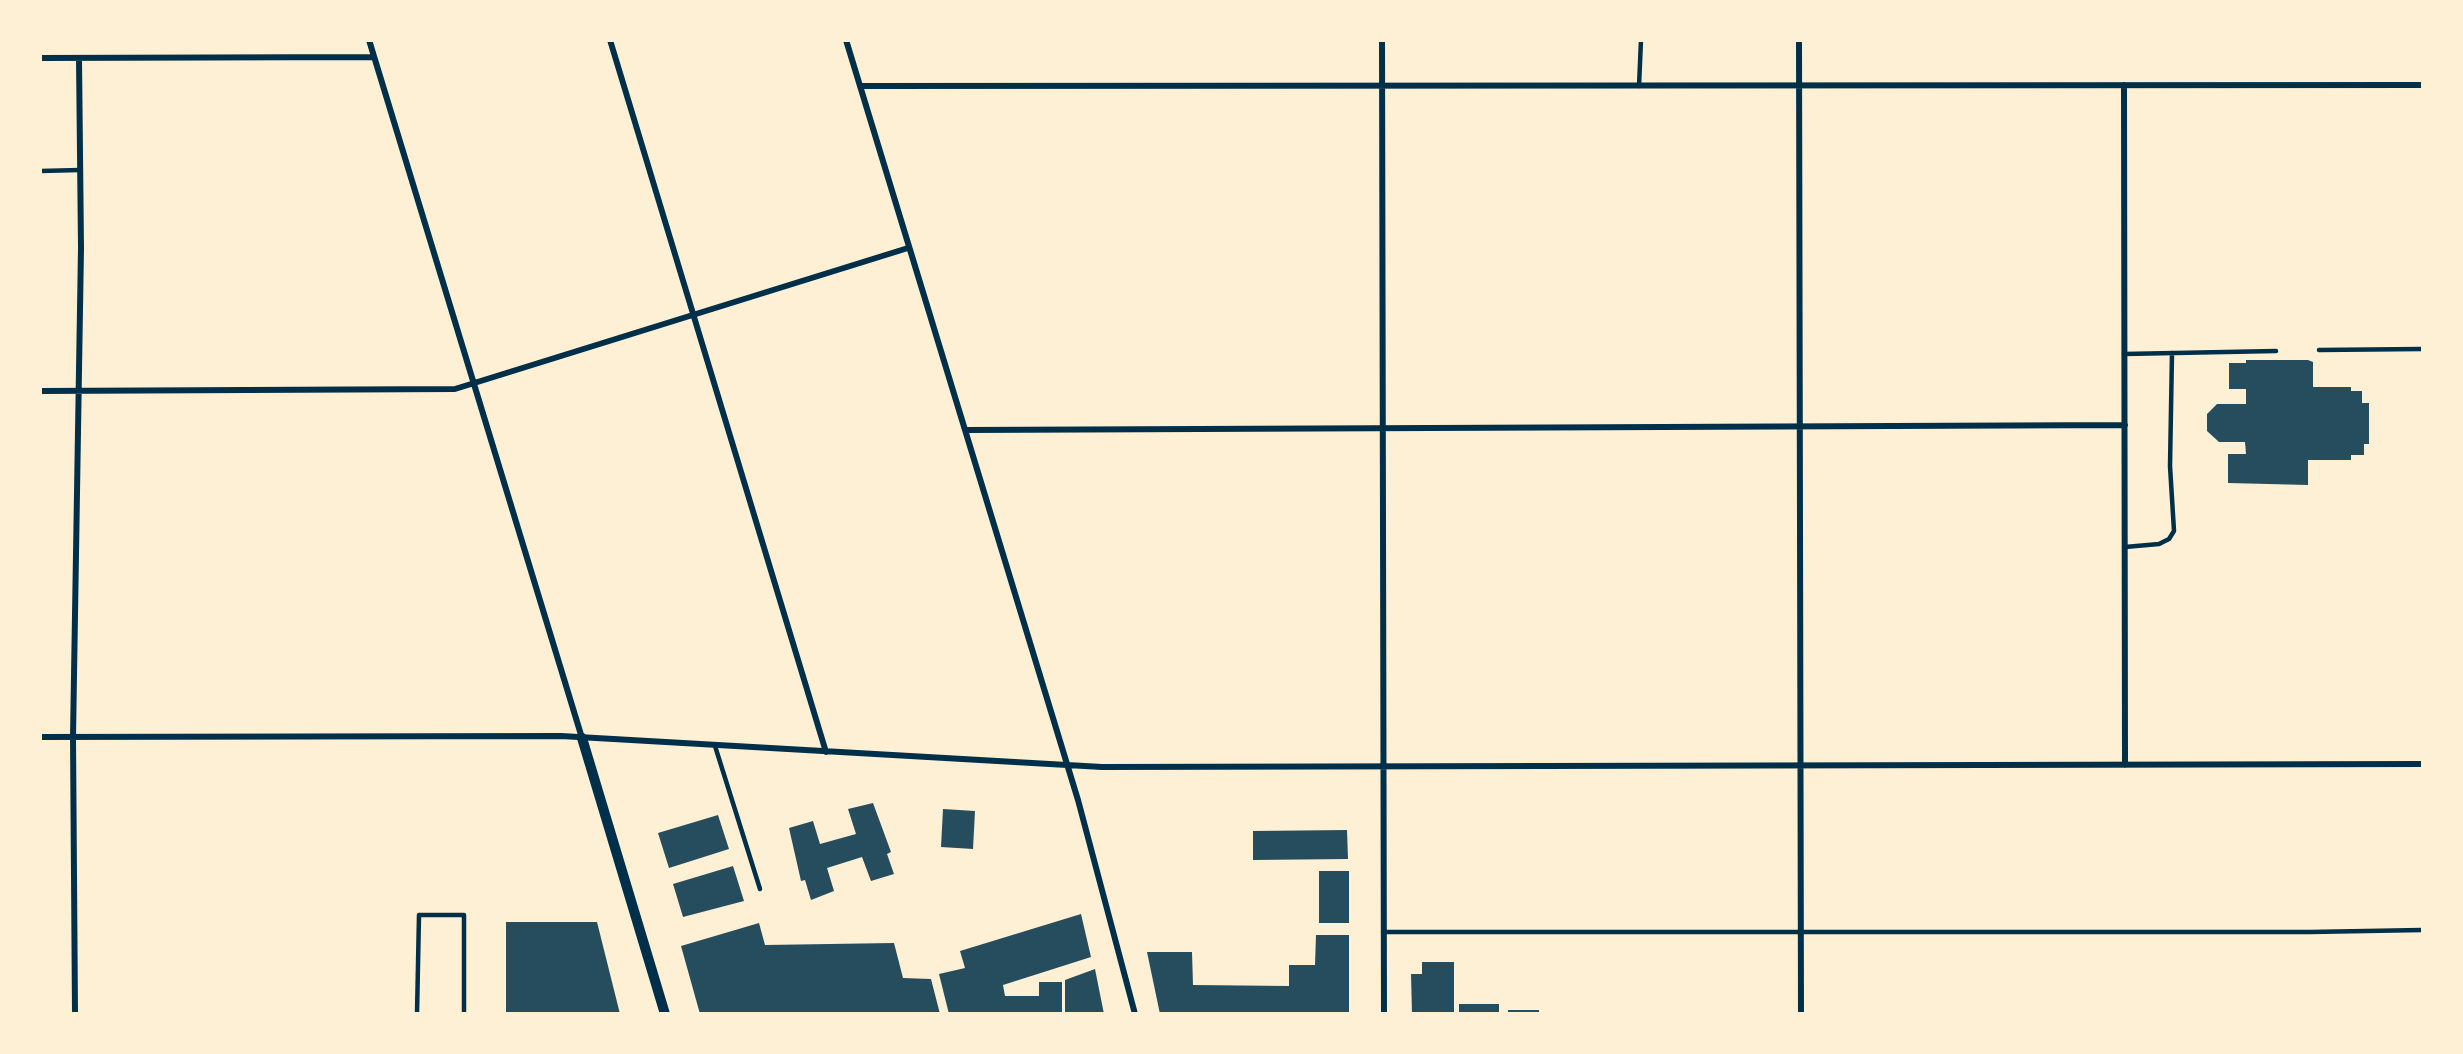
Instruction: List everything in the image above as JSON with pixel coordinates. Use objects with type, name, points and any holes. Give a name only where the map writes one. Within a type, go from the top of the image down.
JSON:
[{"type":"street","points":[[369,40],[664,1014]]},
{"type":"street","points":[[610,40],[826,752]]},
{"type":"street","points":[[846,40],[908,248],[967,430],[1101,878],[1135,1014]]},
{"type":"street","points":[[1382,40],[1384,1014]]},
{"type":"street","points":[[1799,40],[1801,1014]]},
{"type":"street","points":[[40,58],[374,57]]},
{"type":"street","points":[[75,1014],[73,737],[80,170],[79,58]]},
{"type":"street","points":[[2124,85],[2125,765]]},
{"type":"street","points":[[860,86],[2422,85]]},
{"type":"street","points":[[40,391],[433,391],[473,383],[908,248]]},
{"type":"street","points":[[967,430],[2125,425]]},
{"type":"street","points":[[40,737],[582,738],[1102,767],[2422,764]]},
{"type":"lane","points":[[1639,86],[1641,40]]},
{"type":"lane","points":[[40,171],[80,170]]},
{"type":"lane","points":[[2319,351],[2422,349]]},
{"type":"lane","points":[[2124,354],[2276,351]]},
{"type":"lane","points":[[2126,548],[2159,544],[2169,539],[2174,531],[2170,466],[2172,353]]},
{"type":"lane","points":[[715,746],[760,890]]},
{"type":"lane","points":[[417,1014],[419,915],[464,915],[464,1014]]},
{"type":"lane","points":[[1383,932],[1801,933],[2422,930]]},
{"type":"building","points":[[2246,360],[2308,360],[2313,362],[2313,387],[2351,387],[2351,391],[2362,391],[2362,403],[2369,403],[2369,444],[2364,444],[2364,455],[2351,455],[2351,460],[2308,460],[2308,485],[2228,483],[2228,454],[2246,454],[2245,442],[2219,442],[2207,431],[2207,414],[2217,404],[2246,404],[2246,389],[2229,389],[2229,363],[2246,363]]},
{"type":"building","points":[[873,803],[891,852],[887,854],[894,874],[871,881],[862,857],[827,868],[834,891],[811,900],[805,880],[801,881],[789,828],[813,821],[820,844],[856,834],[848,809]]},
{"type":"building","points":[[943,809],[975,811],[973,849],[941,847]]},
{"type":"building","points":[[718,815],[729,849],[669,868],[658,833]]},
{"type":"building","points":[[1347,830],[1348,859],[1253,860],[1253,831]]},
{"type":"building","points":[[733,866],[744,901],[683,917],[673,884]]},
{"type":"building","points":[[1319,871],[1349,871],[1349,923],[1319,923]]},
{"type":"building","points":[[1081,914],[1091,957],[1003,985],[1005,996],[1039,996],[1039,982],[1062,982],[1062,1014],[949,1014],[939,974],[965,968],[960,951]]},
{"type":"building","points":[[506,922],[597,922],[620,1014],[506,1014]]},
{"type":"building","points":[[759,923],[765,945],[894,943],[903,978],[931,979],[940,1014],[700,1014],[681,946]]},
{"type":"building","points":[[1316,935],[1349,935],[1349,1014],[1160,1014],[1147,952],[1192,952],[1193,985],[1289,986],[1289,965],[1315,965]]},
{"type":"building","points":[[1422,962],[1454,962],[1454,1014],[1412,1014],[1411,974],[1422,974]]},
{"type":"building","points":[[1095,969],[1104,1014],[1065,1014],[1065,980]]},
{"type":"building","points":[[1459,1004],[1499,1004],[1499,1014],[1459,1014]]},
{"type":"building","points":[[1508,1010],[1539,1010],[1539,1014],[1508,1014]]}]
